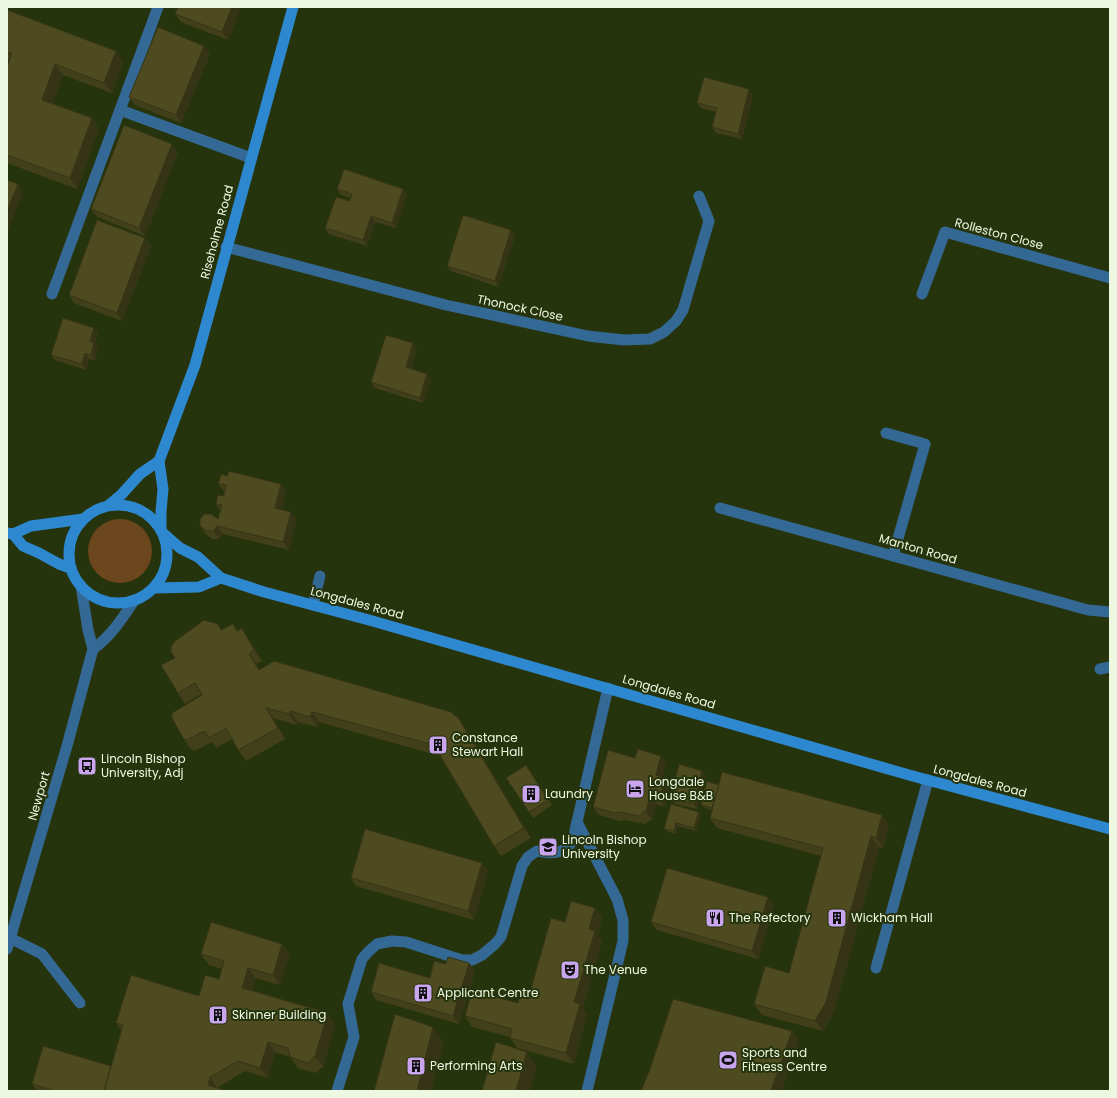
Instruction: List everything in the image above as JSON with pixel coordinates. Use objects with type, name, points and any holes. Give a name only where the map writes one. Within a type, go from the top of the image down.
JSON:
[{"type":"main road","name":"Riseholme Road","points":[[159,461],[195,365],[226,247],[293,7]]},
{"type":"main road","points":[[109,505],[121,495],[140,474],[159,461],[163,489],[161,512],[162,532]]},
{"type":"main road","points":[[109,505],[126,505],[142,511],[155,521],[162,532],[166,543],[167,560],[163,574],[154,588],[143,597],[117,604],[99,600],[89,594],[81,586],[70,568],[68,554],[70,542],[75,529],[83,519],[100,508],[109,505]]},
{"type":"main road","points":[[70,568],[23,546],[10,533],[30,526],[83,519]]},
{"type":"main road","name":"Longdales Road","points":[[162,532],[180,548],[198,557],[221,578],[264,592],[608,688],[928,780],[1110,829]]},
{"type":"main road","points":[[154,588],[199,587],[221,578]]},
{"type":"street","points":[[52,294],[158,7]]},
{"type":"street","points":[[120,110],[251,158]]},
{"type":"street","name":"Thonock Close","points":[[226,247],[446,305],[573,333],[624,340],[650,339],[664,332],[676,321],[683,310],[709,221],[699,196]]},
{"type":"street","name":"Rolleston Close","points":[[922,294],[945,232],[1110,278]]},
{"type":"street","points":[[886,433],[925,444],[893,556]]},
{"type":"street","name":"Manton Road","points":[[720,508],[1088,610],[1110,612]]},
{"type":"street","points":[[313,605],[320,576]]},
{"type":"street","name":"Newport","points":[[7,949],[9,937],[67,746],[93,649],[88,630],[81,586]]},
{"type":"street","points":[[93,649],[114,631],[134,600]]},
{"type":"street","points":[[337,1091],[354,1037],[348,1004],[362,959],[368,952],[377,944],[392,941],[406,942],[462,960],[472,960],[482,955],[501,937],[522,866],[528,857],[537,852],[550,854],[561,851],[572,842],[608,688]]},
{"type":"street","points":[[876,968],[928,780]]},
{"type":"street","points":[[577,822],[617,899],[623,920],[623,941],[587,1091]]},
{"type":"street","points":[[9,937],[42,954],[80,1003]]},
{"type":"shaded area","points":[[120,519],[138,525],[146,533],[152,551],[146,569],[138,577],[120,583],[102,577],[94,569],[88,551],[94,533],[102,525]]},
{"type":"building","points":[[178,7],[232,7],[222,32],[175,14]]},
{"type":"building","points":[[7,10],[116,51],[104,83],[55,64],[42,100],[92,118],[70,178],[7,155],[7,67],[12,53],[7,52]]},
{"type":"building","points":[[158,27],[204,46],[176,115],[129,97]]},
{"type":"building","points":[[704,77],[749,89],[738,134],[712,127],[717,108],[697,103]]},
{"type":"building","points":[[124,125],[172,144],[139,228],[91,209]]},
{"type":"building","points":[[344,169],[403,189],[392,223],[371,216],[363,240],[325,228],[336,197],[350,201],[352,194],[337,189]]},
{"type":"building","points":[[7,180],[18,184],[7,211]]},
{"type":"building","points":[[463,215],[511,230],[495,281],[447,266]]},
{"type":"building","points":[[97,220],[145,238],[117,313],[69,295]]},
{"type":"building","points":[[63,318],[94,328],[90,341],[94,343],[91,355],[85,353],[82,364],[51,355]]},
{"type":"building","points":[[386,335],[413,343],[406,367],[427,374],[420,398],[371,382]]},
{"type":"building","points":[[229,471],[281,484],[275,508],[291,512],[283,542],[217,526],[214,531],[207,531],[200,526],[200,519],[204,514],[211,514],[218,519],[222,505],[216,504],[218,495],[224,496],[226,485],[218,484],[221,474],[227,476]]},
{"type":"building","name":"Constance Stewart Hall","points":[[204,620],[218,624],[221,630],[233,624],[237,631],[242,628],[254,650],[249,654],[259,670],[274,661],[451,712],[459,719],[524,828],[494,846],[434,745],[312,712],[310,717],[290,711],[289,714],[266,708],[278,728],[238,750],[226,728],[209,738],[205,731],[186,740],[183,738],[172,718],[172,713],[202,695],[195,683],[178,693],[161,665],[175,658],[171,652],[171,647],[174,642]]},
{"type":"building","points":[[638,749],[661,756],[656,775],[665,778],[659,799],[650,796],[646,812],[644,811],[639,816],[620,812],[614,813],[593,807],[608,750],[635,758]]},
{"type":"building","points":[[679,764],[702,771],[694,804],[671,798]]},
{"type":"building","name":"Laundry","points":[[526,765],[548,800],[529,812],[506,778]]},
{"type":"building","name":"Wickham Hall","points":[[722,772],[882,815],[876,838],[871,836],[826,1002],[815,1021],[754,1004],[765,966],[789,973],[823,848],[710,818]]},
{"type":"building","points":[[707,781],[719,785],[712,808],[701,805]]},
{"type":"building","points":[[671,804],[699,812],[694,828],[676,823],[674,831],[664,829]]},
{"type":"building","points":[[365,829],[482,863],[468,911],[351,878]]},
{"type":"building","name":"The Refectory","points":[[667,868],[768,897],[752,951],[651,922]]},
{"type":"building","name":"The Venue","points":[[571,901],[595,908],[589,929],[595,931],[574,1002],[580,1004],[566,1053],[510,1038],[512,1029],[465,1016],[472,990],[518,1003],[522,989],[530,992],[551,918],[565,922]]},
{"type":"building","name":"Skinner Building","points":[[211,922],[282,944],[273,975],[248,968],[242,988],[328,1013],[315,1056],[308,1063],[290,1057],[288,1048],[268,1042],[260,1068],[238,1061],[210,1077],[208,1085],[227,1091],[104,1091],[123,1025],[116,1023],[131,975],[199,996],[205,975],[219,979],[224,961],[201,954]]},
{"type":"building","name":"Applicant Centre","points":[[448,957],[469,963],[453,1016],[371,992],[379,963],[430,978],[434,961],[446,964]]},
{"type":"building","name":"Sports and Fitness Centre","points":[[673,999],[792,1031],[771,1091],[641,1091],[650,1069]]},
{"type":"building","points":[[395,1014],[433,1027],[417,1091],[374,1091]]},
{"type":"building","points":[[496,1042],[527,1052],[516,1091],[482,1091]]},
{"type":"building","points":[[43,1046],[111,1066],[104,1091],[56,1091],[32,1084]]},
{"type":"place","name":"Constance Stewart Hall","points":[[438,745]]},
{"type":"place","name":"Lincoln Bishop University, Adj","points":[[87,766]]},
{"type":"place","name":"Longdale House B&B","points":[[635,789]]},
{"type":"place","name":"Laundry","points":[[531,794]]},
{"type":"place","name":"Lincoln Bishop University","points":[[548,847]]},
{"type":"place","name":"The Refectory","points":[[715,918]]},
{"type":"place","name":"Wickham Hall","points":[[837,918]]},
{"type":"place","name":"The Venue","points":[[570,970]]},
{"type":"place","name":"Applicant Centre","points":[[423,993]]},
{"type":"place","name":"Skinner Building","points":[[218,1015]]},
{"type":"place","name":"Sports and Fitness Centre","points":[[728,1060]]},
{"type":"place","name":"Performing Arts","points":[[416,1066]]}]
